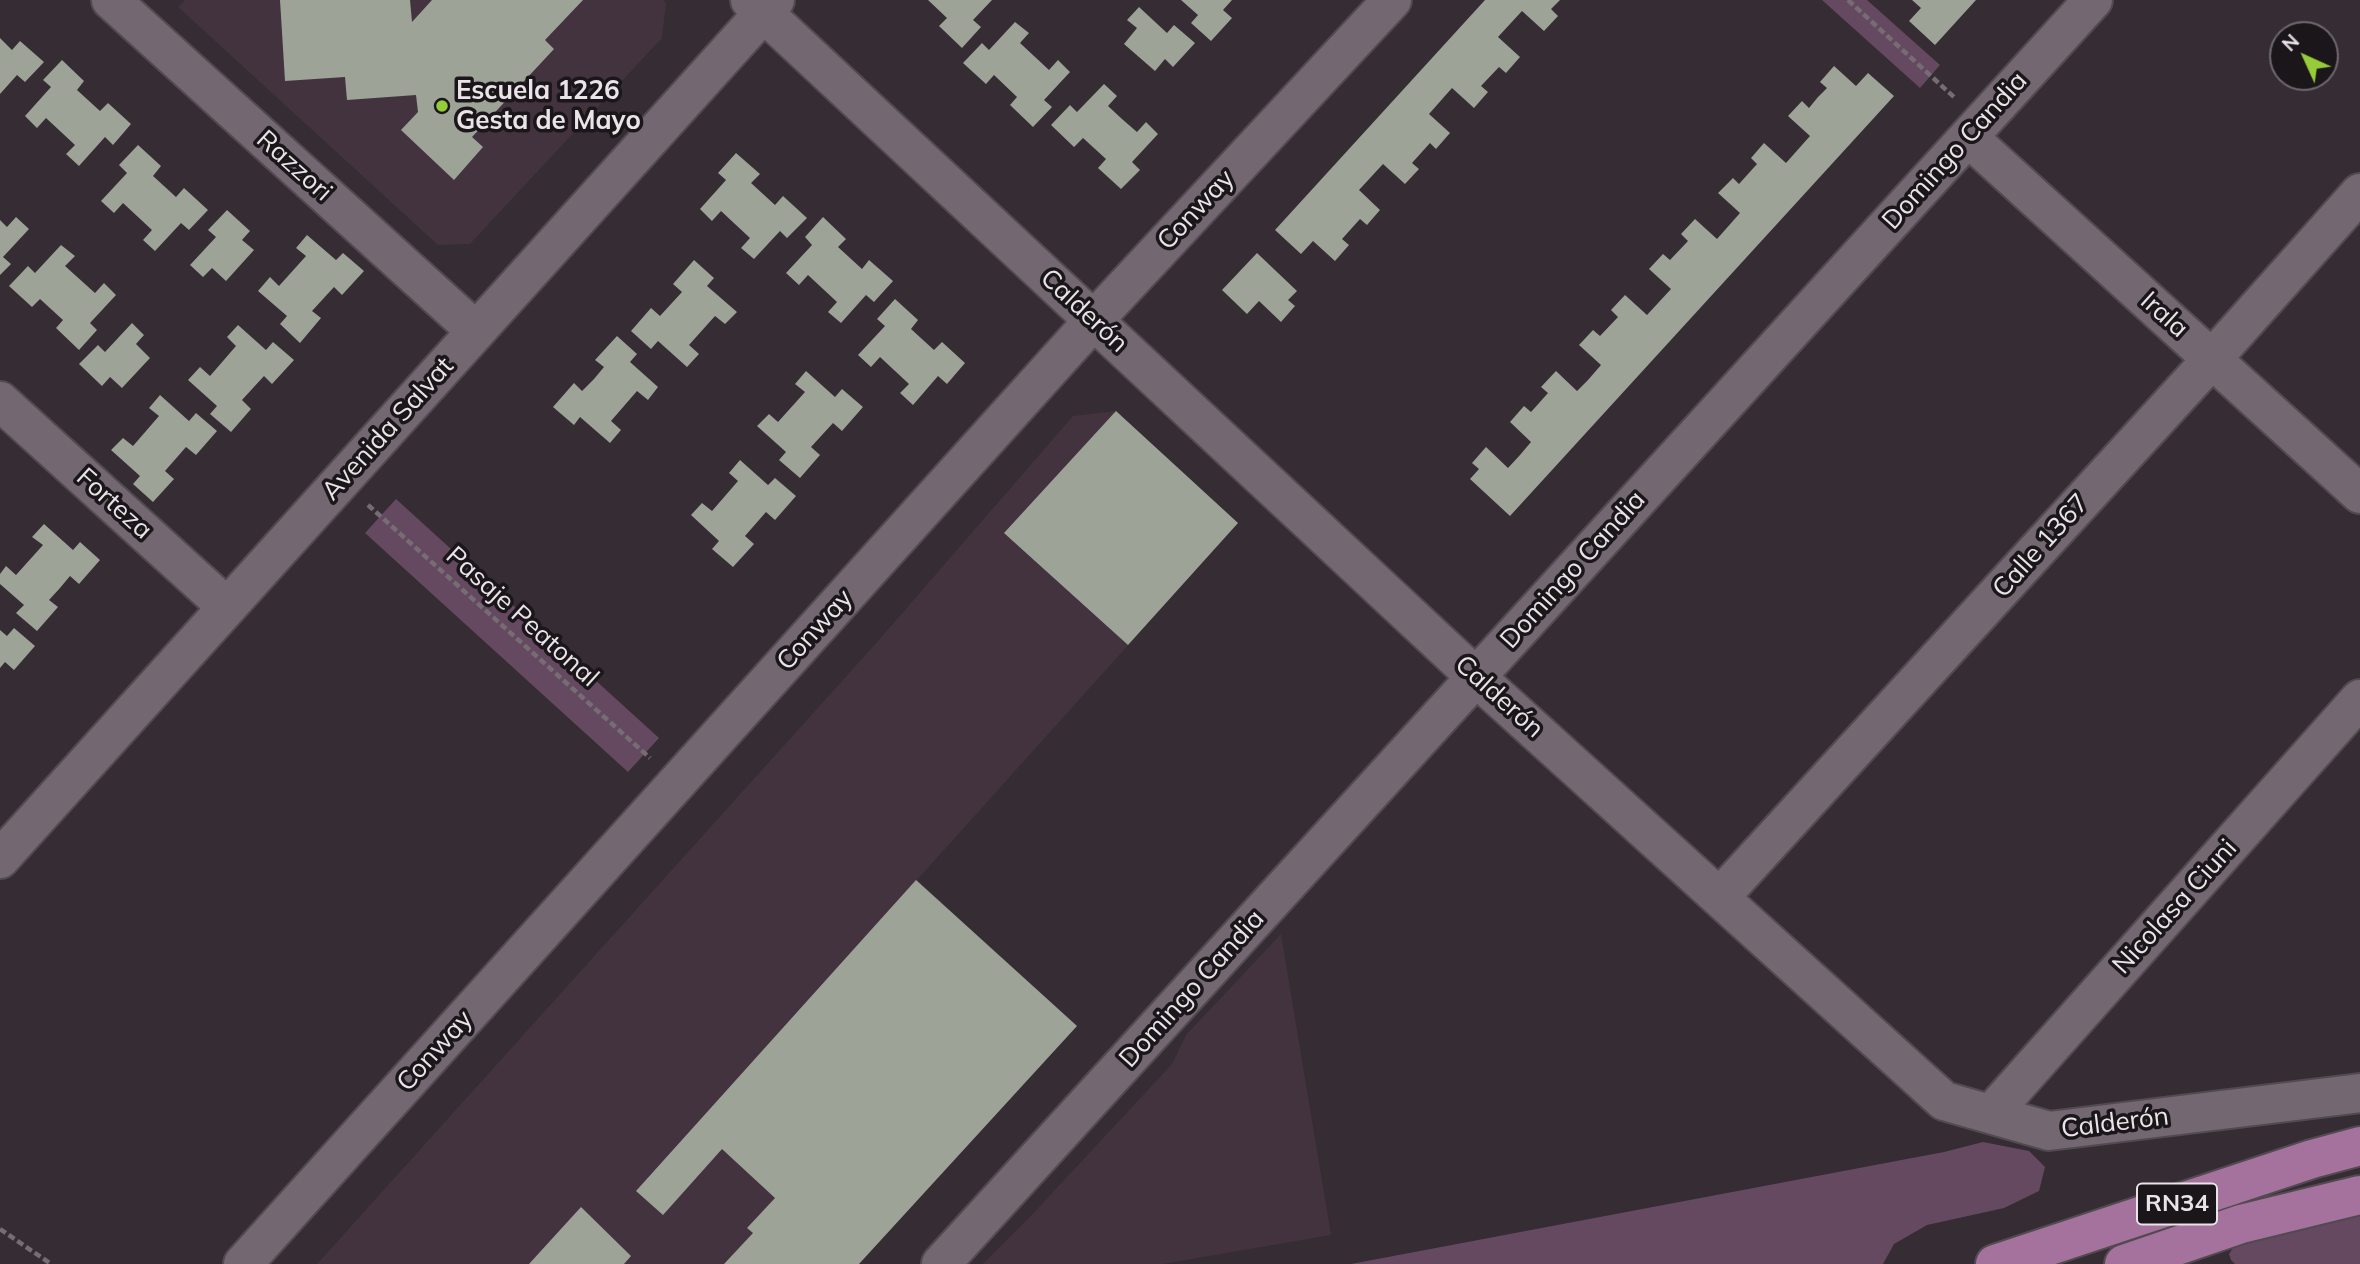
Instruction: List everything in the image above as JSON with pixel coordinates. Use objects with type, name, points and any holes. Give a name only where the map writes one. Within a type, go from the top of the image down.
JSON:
[{"type":"highway","name":"RN34","points":[[1995,1264],[2312,1158],[2360,1146]]},
{"type":"highway","name":"RN34","points":[[2130,1262],[2241,1224],[2360,1195]]},
{"type":"highway","points":[[2130,1262],[2174,1259],[2187,1264]]},
{"type":"street","name":"Razzori","points":[[111,0],[476,331]]},
{"type":"street","name":"Conway","points":[[243,1264],[1094,320],[1392,0]]},
{"type":"street","name":"Domingo Candia","points":[[941,1264],[2093,0]]},
{"type":"street","name":"Avenida Salvat","points":[[0,859],[476,331],[763,4]]},
{"type":"street","name":"Calderón","points":[[763,4],[1094,320],[1476,677],[1944,1101],[2049,1131],[2360,1093]]},
{"type":"street","name":"Irala","points":[[1975,129],[2212,359],[2360,494]]},
{"type":"street","name":"Calle 1367","points":[[1720,897],[2212,359],[2360,193]]},
{"type":"street","name":"Forteza","points":[[0,401],[227,607]]},
{"type":"street","name":"Nicolasa Ciuni","points":[[1991,1114],[2360,699]]},
{"type":"path","points":[[1848,0],[1975,129]]},
{"type":"path","name":"Pasaje Peatonal","points":[[341,481],[677,782]]},
{"type":"path","points":[[0,1229],[51,1264]]},
{"type":"shaded area","name":"Escuela 1226 Gesta de Mayo","points":[[185,0],[663,0],[666,3],[662,38],[470,244],[438,245],[178,7]]},
{"type":"shaded area","points":[[1822,0],[1867,0],[1940,65],[1920,88]]},
{"type":"shaded area","points":[[1116,411],[1238,523],[917,880],[1077,1026],[859,1264],[317,1264],[878,641],[1073,416]]},
{"type":"shaded area","points":[[396,499],[659,738],[628,772],[365,533]]},
{"type":"shaded area","points":[[1281,934],[1331,1235],[1163,1264],[983,1264],[1172,1064],[1186,1035]]},
{"type":"shaded area","points":[[1983,1142],[2029,1151],[2045,1167],[2039,1191],[2004,1208],[1927,1225],[1894,1244],[1883,1264],[1351,1264],[1944,1152]]},
{"type":"shaded area","points":[[2360,1211],[2360,1264],[2235,1264],[2231,1260],[2229,1254],[2233,1248]]},
{"type":"building","points":[[280,0],[410,0],[412,22],[432,0],[583,0],[545,40],[554,49],[472,137],[483,147],[454,180],[401,130],[418,112],[416,95],[347,100],[345,77],[285,81]]},
{"type":"building","points":[[928,0],[992,0],[973,20],[981,27],[962,48],[939,26],[947,18]]},
{"type":"building","points":[[1181,0],[1232,0],[1223,10],[1232,18],[1211,41],[1191,23],[1198,15]]},
{"type":"building","points":[[1485,0],[1560,0],[1551,9],[1558,16],[1544,31],[1522,11],[1498,37],[1520,57],[1506,73],[1499,67],[1481,86],[1488,92],[1474,108],[1452,88],[1429,114],[1450,133],[1436,149],[1430,143],[1412,163],[1419,169],[1405,184],[1383,164],[1359,190],[1380,210],[1367,225],[1360,219],[1342,239],[1349,245],[1335,261],[1313,241],[1301,254],[1275,230]]},
{"type":"building","points":[[1912,0],[1976,0],[1935,45],[1909,21],[1921,8]]},
{"type":"building","points":[[1139,7],[1167,33],[1174,25],[1195,43],[1173,67],[1165,59],[1155,71],[1124,44],[1137,28],[1127,20]]},
{"type":"building","points":[[1015,22],[1029,33],[1020,43],[1049,70],[1058,60],[1070,72],[1044,100],[1052,107],[1033,127],[1010,105],[1017,97],[994,75],[986,84],[963,63],[982,43],[989,50]]},
{"type":"building","points":[[0,38],[12,50],[20,41],[44,62],[25,82],[17,75],[0,94]]},
{"type":"building","points":[[62,60],[84,81],[77,90],[100,111],[108,103],[131,124],[113,145],[105,137],[79,166],[66,154],[75,145],[46,118],[37,128],[25,116],[51,87],[43,80]]},
{"type":"building","points":[[1834,66],[1856,86],[1868,73],[1894,96],[1510,516],[1470,479],[1479,469],[1472,463],[1486,447],[1508,468],[1520,455],[1531,442],[1510,422],[1524,406],[1531,412],[1548,393],[1541,387],[1556,371],[1577,391],[1588,380],[1601,365],[1579,345],[1593,330],[1600,336],[1618,317],[1611,310],[1625,295],[1647,315],[1671,289],[1649,269],[1663,254],[1670,260],[1688,241],[1681,234],[1695,219],[1717,239],[1740,213],[1718,193],[1733,178],[1739,184],[1757,164],[1751,158],[1764,143],[1786,163],[1810,136],[1788,116],[1802,101],[1809,108],[1827,88],[1820,82]]},
{"type":"building","points":[[1104,84],[1117,96],[1108,106],[1122,119],[1137,132],[1146,122],[1158,134],[1132,162],[1140,170],[1121,189],[1098,168],[1106,159],[1083,138],[1074,147],[1051,125],[1070,105],[1077,112]]},
{"type":"building","points":[[138,145],[161,166],[153,176],[176,197],[184,188],[208,210],[189,230],[181,223],[155,251],[143,240],[152,230],[123,203],[114,213],[101,201],[127,173],[119,165]]},
{"type":"building","points":[[736,153],[760,174],[751,183],[775,205],[783,196],[807,218],[787,238],[780,231],[754,259],[741,248],[750,238],[721,211],[712,221],[700,209],[726,180],[718,173]]},
{"type":"building","points":[[227,210],[250,231],[242,240],[254,250],[226,281],[212,268],[203,277],[190,265],[216,237],[208,230]]},
{"type":"building","points":[[16,217],[29,229],[3,257],[11,264],[0,275],[0,220],[7,227]]},
{"type":"building","points":[[823,217],[846,239],[838,247],[862,269],[869,260],[893,281],[874,302],[866,295],[841,323],[828,312],[837,302],[808,275],[799,285],[786,273],[812,245],[805,237]]},
{"type":"building","points":[[307,235],[336,260],[343,253],[364,271],[342,295],[334,287],[312,311],[321,318],[300,343],[280,324],[287,316],[258,291],[270,277],[279,286],[306,256],[296,248]]},
{"type":"building","points":[[61,245],[75,256],[65,266],[95,293],[104,283],[116,295],[90,323],[97,330],[79,350],[56,328],[63,320],[40,299],[32,307],[9,286],[28,266],[35,273]]},
{"type":"building","points":[[1257,253],[1297,291],[1288,300],[1295,306],[1281,322],[1259,301],[1247,314],[1222,290]]},
{"type":"building","points":[[694,260],[714,278],[707,286],[737,312],[725,324],[715,316],[689,345],[699,354],[687,367],[658,341],[651,349],[631,331],[651,308],[660,316],[682,292],[673,284]]},
{"type":"building","points":[[895,299],[918,320],[911,329],[934,350],[942,342],[965,363],[947,384],[938,376],[913,405],[900,393],[909,384],[880,357],[871,367],[858,355],[885,326],[877,319]]},
{"type":"building","points":[[132,323],[144,335],[136,344],[150,358],[122,388],[110,377],[102,386],[79,364],[98,345],[105,352]]},
{"type":"building","points":[[238,325],[266,350],[273,342],[294,360],[272,384],[264,376],[242,400],[251,409],[231,432],[210,414],[217,406],[188,380],[200,367],[210,376],[236,346],[227,337]]},
{"type":"building","points":[[617,336],[637,354],[630,362],[658,387],[648,400],[637,391],[611,421],[621,430],[610,443],[580,417],[574,425],[553,407],[574,383],[582,391],[594,379],[604,367],[595,360]]},
{"type":"building","points":[[806,371],[835,397],[842,389],[863,407],[842,431],[833,423],[811,447],[820,455],[800,478],[779,460],[786,452],[757,426],[769,414],[778,422],[805,392],[795,384]]},
{"type":"building","points":[[160,395],[189,421],[196,413],[217,431],[196,455],[186,447],[165,471],[174,479],[153,502],[133,484],[140,476],[111,450],[123,438],[133,446],[159,416],[149,408]]},
{"type":"building","points":[[1116,411],[1238,523],[1128,645],[1004,533]]},
{"type":"building","points":[[740,460],[768,485],[775,478],[796,496],[775,520],[766,512],[745,536],[754,544],[733,567],[712,549],[719,541],[691,515],[702,503],[712,511],[738,481],[729,473]]},
{"type":"building","points":[[44,524],[73,550],[80,542],[100,560],[79,584],[70,576],[49,600],[58,607],[37,631],[16,613],[24,605],[0,584],[0,574],[6,566],[16,575],[43,545],[32,537]]},
{"type":"building","points":[[14,628],[35,646],[14,670],[5,662],[0,668],[0,630],[7,636]]},
{"type":"building","points":[[916,880],[1077,1026],[859,1264],[724,1264],[753,1233],[747,1228],[775,1198],[722,1149],[663,1215],[636,1191]]},
{"type":"building","points":[[581,1207],[631,1256],[624,1264],[529,1264]]},
{"type":"place","name":"Escuela 1226 Gesta de Mayo","points":[[442,106]]}]
